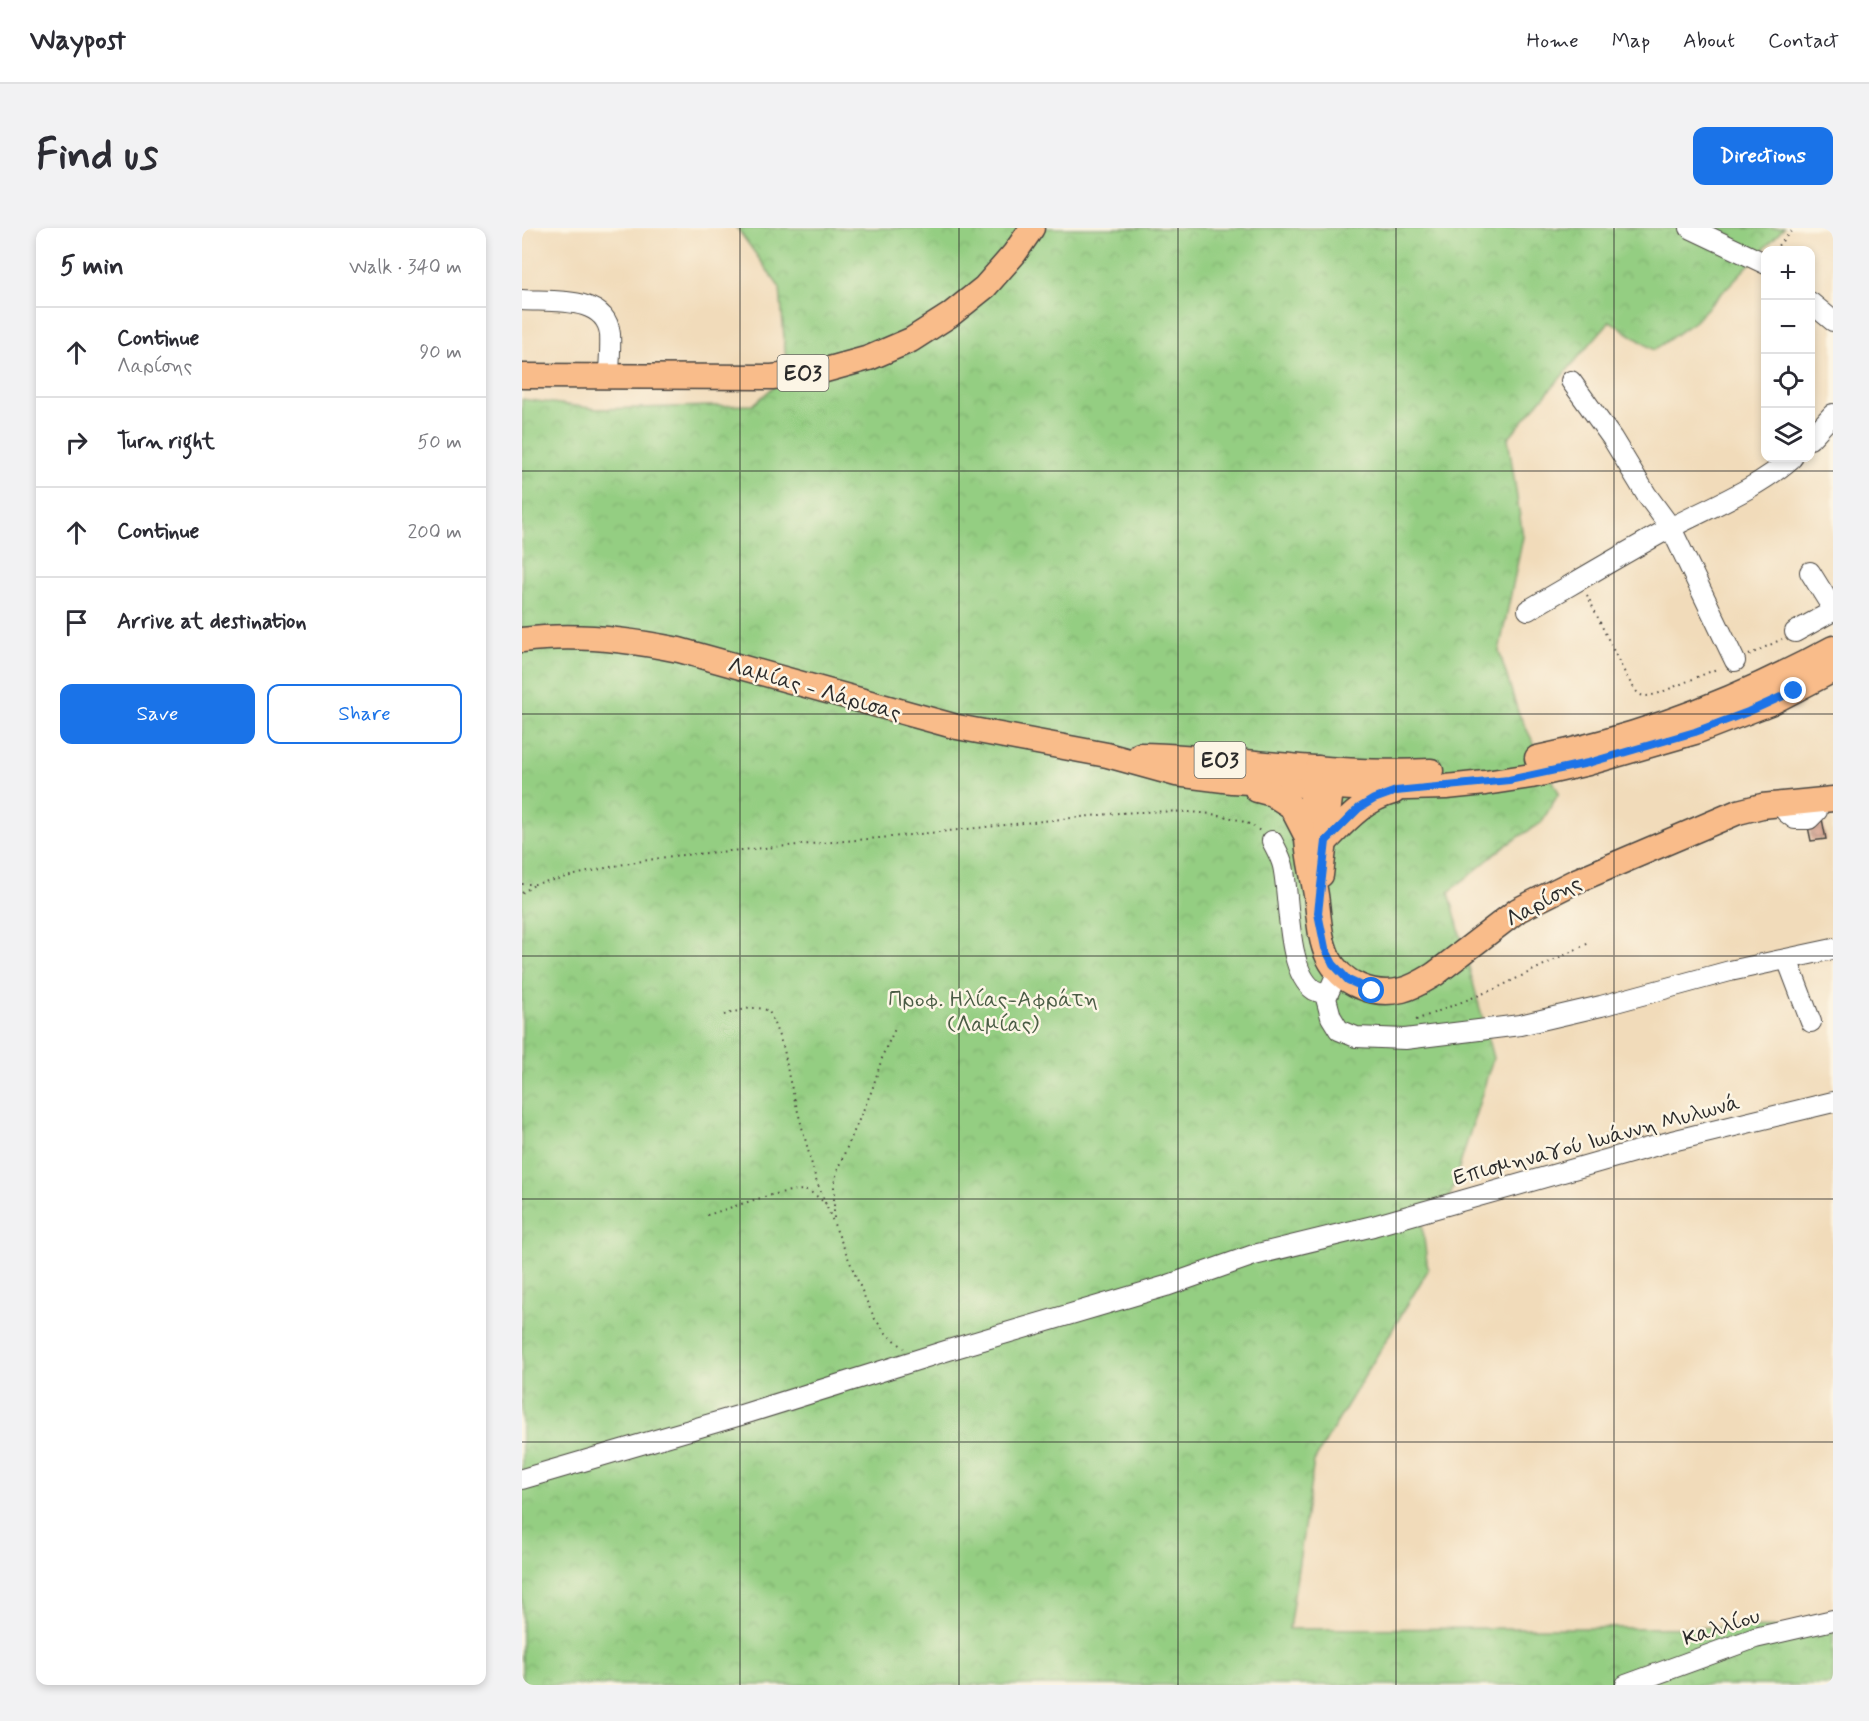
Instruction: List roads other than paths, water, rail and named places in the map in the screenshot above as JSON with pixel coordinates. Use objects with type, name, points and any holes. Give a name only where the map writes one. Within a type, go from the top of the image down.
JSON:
[{"type":"main road","name":"ΕΟ3","points":[[522,376],[772,377],[822,371],[869,358],[911,340],[950,315],[985,287],[1014,254],[1032,228]]},
{"type":"main road","name":"Λαμίας - Λάρισας","points":[[522,640],[566,636],[640,642],[679,650],[957,727],[1107,755],[1176,774],[1232,781]]},
{"type":"main road","points":[[1232,781],[1444,771],[1506,764],[1560,753],[1689,715],[1763,685],[1833,648]]},
{"type":"main road","points":[[1316,839],[1366,803],[1388,794],[1411,789],[1509,780],[1588,763],[1695,732],[1770,703],[1833,670]]},
{"type":"main road","name":"Λαμίας - Λάρισας","points":[[1107,755],[1178,756],[1324,778]]},
{"type":"main road","points":[[1324,778],[1411,789]]},
{"type":"main road","name":"Λαρίσης","points":[[1324,778],[1316,839],[1317,904],[1320,927],[1329,958],[1338,971],[1348,980],[1372,991],[1404,990],[1435,975],[1518,910],[1576,880],[1738,812],[1762,806],[1825,805]]},
{"type":"main road","name":"ΕΟ3","points":[[1232,781],[1286,801],[1316,839]]},
{"type":"street","points":[[1690,228],[1761,256]]},
{"type":"street","points":[[522,300],[573,303],[591,308],[601,314],[610,334],[609,377]]},
{"type":"street","points":[[1815,306],[1833,321]]},
{"type":"street","points":[[1571,381],[1612,438],[1671,528],[1735,661]]},
{"type":"street","points":[[1815,434],[1833,414]]},
{"type":"street","points":[[1528,610],[1671,528],[1752,486],[1787,462]]},
{"type":"street","points":[[1795,632],[1833,610],[1810,572]]},
{"type":"street","points":[[1786,812],[1795,819],[1809,819],[1825,805]]},
{"type":"street","points":[[1272,841],[1283,866],[1292,937],[1300,971],[1307,984],[1316,991],[1328,993]]},
{"type":"street","points":[[1338,971],[1326,998],[1331,1017],[1339,1030],[1346,1034],[1370,1038],[1405,1038],[1520,1025],[1711,976],[1833,949]]},
{"type":"street","points":[[1787,959],[1811,1023]]},
{"type":"street","name":"Επισμηναγού Ιωάννη Μυλωνά","points":[[522,1479],[1166,1286],[1254,1255],[1373,1226],[1672,1141],[1833,1102]]},
{"type":"street","name":"Καλλίου","points":[[1626,1685],[1755,1638],[1833,1620]]},
{"type":"park label","name":"Προφ. Ηλίας-Αφράτη (Λαμίας)","points":[[993,1010]]}]
